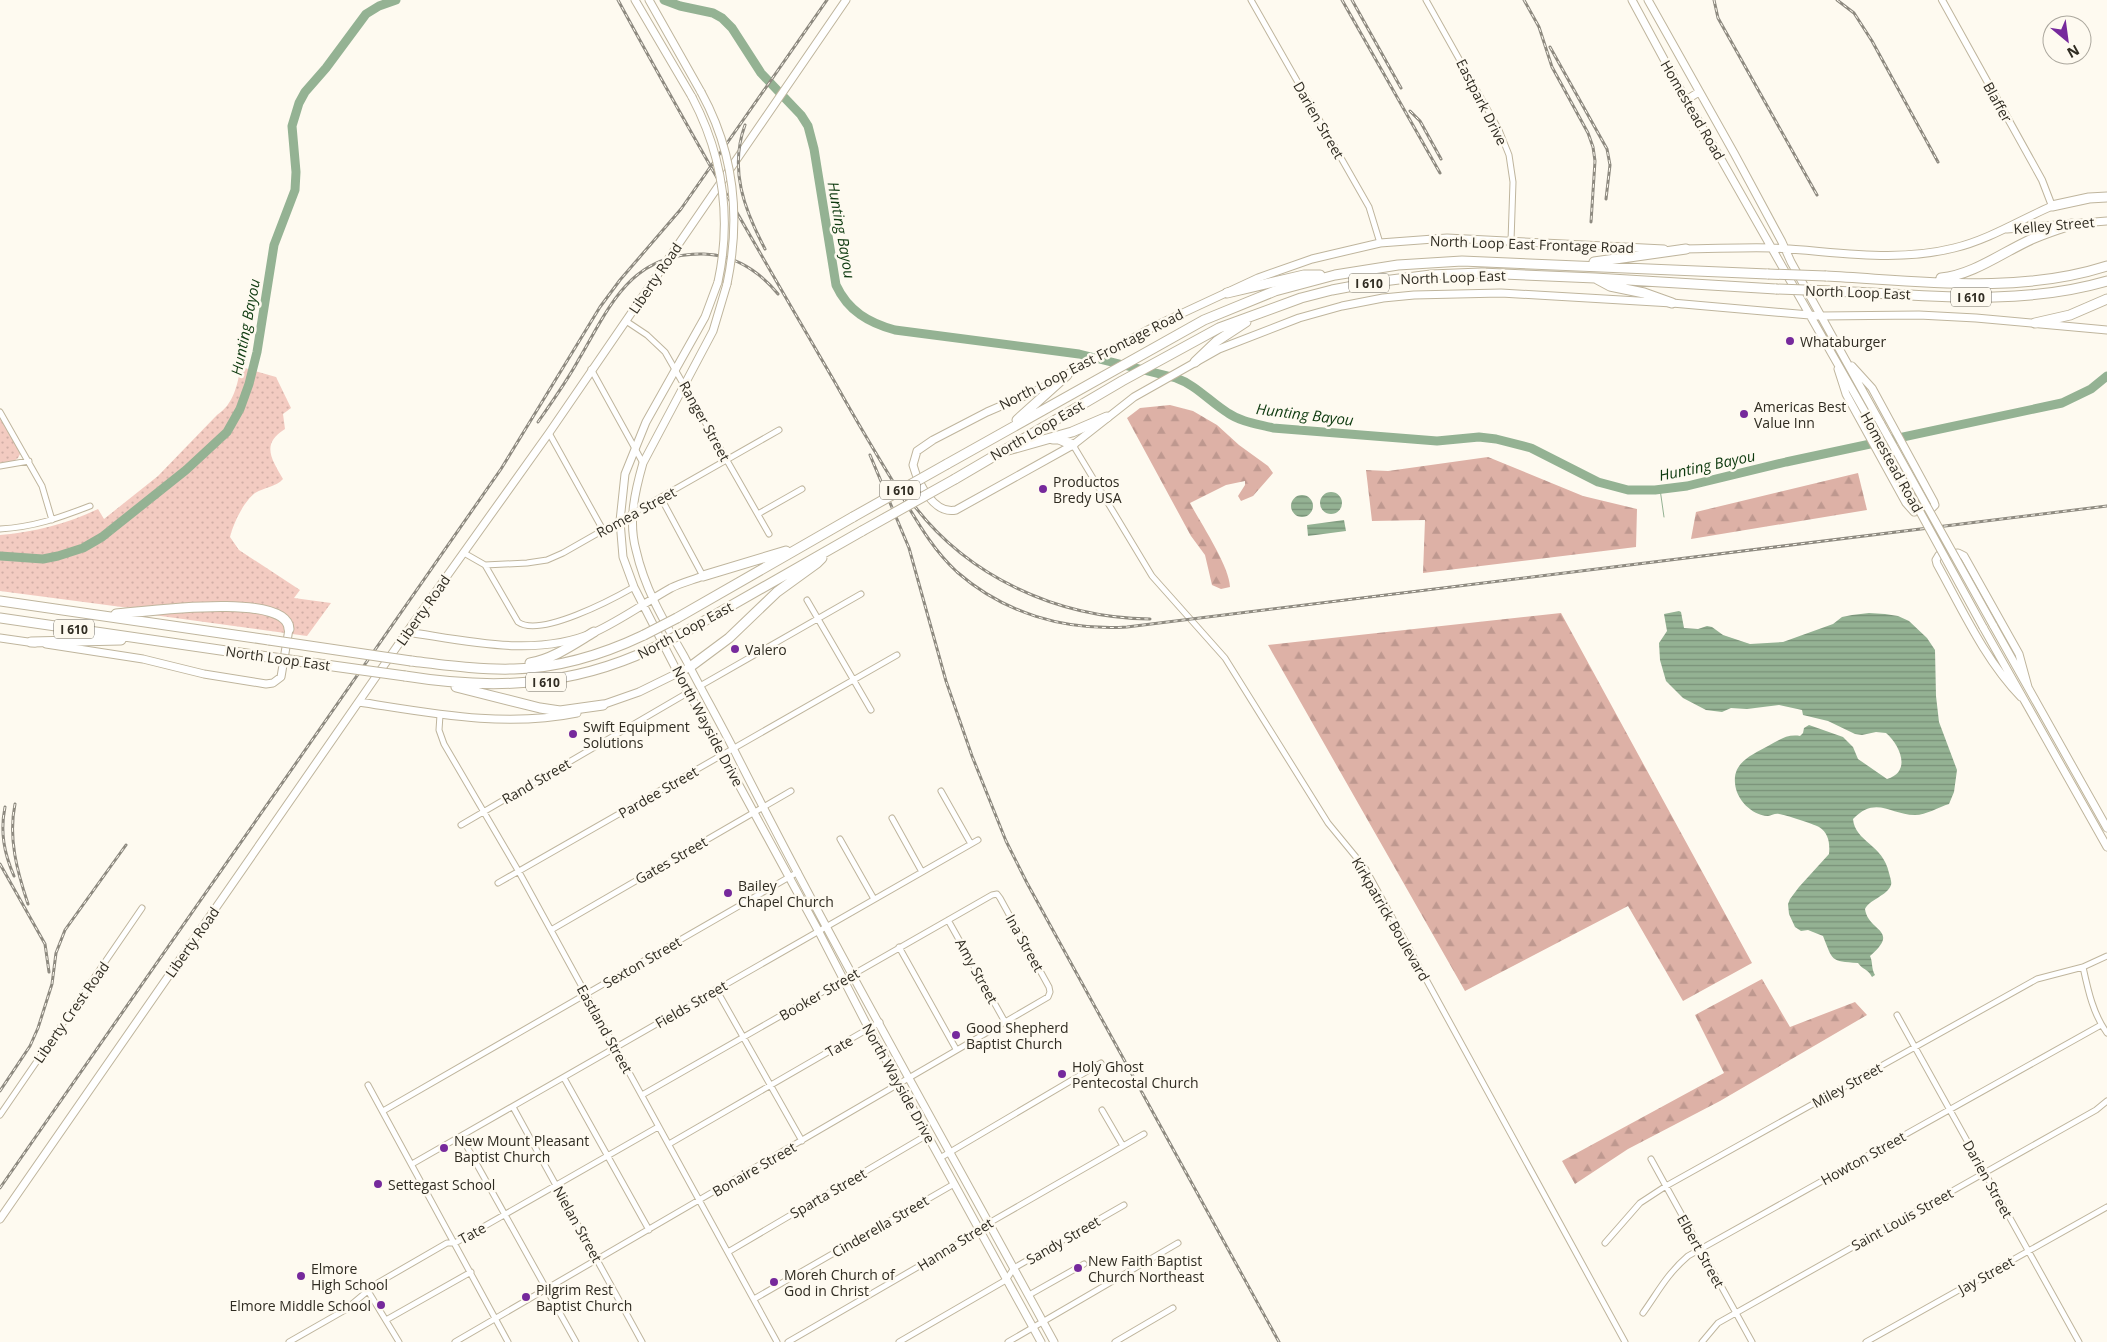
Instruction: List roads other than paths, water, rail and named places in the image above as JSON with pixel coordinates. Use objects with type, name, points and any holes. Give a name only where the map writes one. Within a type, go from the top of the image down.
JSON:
[{"type":"highway","points":[[2052,206],[2088,198],[2107,197]]},
{"type":"highway","points":[[1908,280],[1950,277],[2032,239],[2072,224]]},
{"type":"highway","points":[[1572,265],[1686,249]]},
{"type":"highway","name":"North Loop East","points":[[0,601],[411,661],[516,670],[562,663],[603,652],[644,635],[677,618],[800,546],[1197,323],[1275,291],[1335,275],[1398,265],[1462,261],[2011,284],[2069,276],[2107,266]]},
{"type":"highway","name":"North Loop East","points":[[0,618],[436,681],[489,685],[544,682],[609,666],[651,649],[685,632],[955,479],[1158,360],[1219,328],[1301,298],[1332,290],[1431,275],[1481,273],[1776,289],[2013,297],[2048,294],[2107,281]]},
{"type":"highway","points":[[1227,293],[1304,275],[1335,275]]},
{"type":"highway","points":[[1594,278],[1610,286],[1644,293],[1672,302]]},
{"type":"highway","points":[[2035,323],[2070,315],[2107,299]]},
{"type":"highway","points":[[1195,362],[1224,337],[1263,311]]},
{"type":"highway","points":[[1004,432],[1067,374]]},
{"type":"highway","points":[[995,454],[1048,440],[1087,427],[1107,417]]},
{"type":"highway","points":[[1048,440],[1059,439],[1073,445]]},
{"type":"highway","points":[[703,576],[800,546]]},
{"type":"highway","points":[[690,667],[729,638],[777,592],[817,563],[828,551]]},
{"type":"highway","points":[[99,615],[189,606],[239,607],[278,614],[289,626],[289,629]]},
{"type":"highway","points":[[489,669],[540,661],[564,650],[594,632]]},
{"type":"highway","points":[[31,642],[148,640]]},
{"type":"highway","points":[[436,681],[540,708],[560,711],[603,705]]},
{"type":"main road","name":"North Wayside Drive","points":[[635,0],[692,98],[711,139],[721,175],[725,230],[718,282],[705,317],[646,422],[625,474],[620,521],[623,557],[634,587],[678,673],[845,979],[869,1029],[1041,1342]]},
{"type":"main road","name":"North Wayside Drive","points":[[648,0],[716,121],[724,144],[733,188],[734,237],[727,284],[713,331],[643,463],[632,513],[635,548],[652,599],[690,667],[762,808],[1054,1342]]},
{"type":"main road","name":"Liberty Road","points":[[0,1219],[407,632],[549,433],[846,0]]},
{"type":"main road","name":"Homestead Road","points":[[1632,0],[1686,100],[1722,159],[1873,426],[2021,697],[2107,847]]},
{"type":"main road","name":"Homestead Road","points":[[1650,3],[1734,153],[1821,316],[2107,828]]},
{"type":"main road","points":[[1640,14],[1650,3]]},
{"type":"main road","points":[[1686,100],[1699,92]]},
{"type":"main road","points":[[1722,159],[1734,153]]},
{"type":"main road","name":"North Loop East Frontage Road","points":[[2035,323],[1919,316],[1821,316],[1672,302],[1501,294],[1414,295],[1382,298],[1342,306],[1270,328],[1219,349],[1134,397],[1073,445],[961,508],[952,511],[943,510],[933,502],[913,465],[917,451],[933,440],[1067,374],[1106,351],[1157,325],[1258,278],[1330,254],[1380,244],[1447,238],[1686,249],[1773,248],[1852,255],[1918,255],[1956,248],[2002,230],[2052,206]]},
{"type":"main road","name":"Kelley Street","points":[[2002,230],[2107,221]]},
{"type":"main road","points":[[2035,323],[2107,330]]},
{"type":"main road","points":[[1837,364],[1841,385],[1910,508],[1918,512],[1931,509],[1935,505],[1934,502],[1867,380],[1846,360]]},
{"type":"main road","points":[[2021,697],[2002,676],[1973,627],[1937,564],[1936,560],[1939,555],[1958,553],[1964,556],[2020,654],[2028,687]]},
{"type":"main road","points":[[407,632],[494,645],[526,646],[563,641],[594,632],[672,587],[703,576]]},
{"type":"main road","points":[[0,638],[143,659],[204,674],[266,684],[273,683],[281,677],[289,629]]},
{"type":"main road","points":[[359,702],[440,715],[502,721],[532,720],[574,713],[603,705],[639,692],[690,667]]},
{"type":"street","name":"Darien Street","points":[[1250,0],[1369,207],[1380,244]]},
{"type":"street","name":"Eastpark Drive","points":[[1426,0],[1499,130],[1509,155],[1513,182],[1511,242]]},
{"type":"street","name":"Blaffer","points":[[1942,0],[2042,180],[2052,206]]},
{"type":"street","name":"Ranger Street","points":[[626,321],[659,347],[676,370],[769,534]]},
{"type":"street","points":[[591,370],[643,463]]},
{"type":"street","points":[[0,412],[42,486],[52,520]]},
{"type":"street","name":"Romea Street","points":[[484,565],[547,560],[563,553],[779,430]]},
{"type":"street","points":[[549,433],[603,530]]},
{"type":"street","name":"Kirkpatrick Boulevard","points":[[1073,445],[1152,576],[1224,658],[1328,823],[1365,868],[1625,1342]]},
{"type":"street","points":[[0,466],[29,461]]},
{"type":"street","points":[[758,514],[802,489]]},
{"type":"street","points":[[661,498],[703,576]]},
{"type":"street","points":[[0,529],[26,527],[90,506]]},
{"type":"street","points":[[464,552],[484,565],[518,622],[526,626],[549,623],[580,614],[634,587]]},
{"type":"street","points":[[700,686],[861,594]]},
{"type":"street","points":[[807,600],[871,710]]},
{"type":"street","name":"Pardee Street","points":[[498,883],[897,655]]},
{"type":"street","name":"Rand Street","points":[[461,825],[689,692]]},
{"type":"street","name":"Eastland Street","points":[[440,715],[439,730],[444,744],[519,872],[777,1342]]},
{"type":"street","points":[[941,790],[971,844]]},
{"type":"street","name":"Gates Street","points":[[551,930],[791,791]]},
{"type":"street","points":[[892,818],[922,872]]},
{"type":"street","points":[[840,839],[874,899]]},
{"type":"street","name":"Fields Street","points":[[412,1164],[978,840]]},
{"type":"street","name":"Sexton Street","points":[[382,1111],[798,872]]},
{"type":"street","name":"Booker Street","points":[[642,1095],[996,894]]},
{"type":"street","name":"Ina Street","points":[[996,894],[1000,898],[1050,992]]},
{"type":"street","name":"Liberty Crest Road","points":[[0,1115],[142,908]]},
{"type":"street","name":"Amy Street","points":[[948,920],[1005,1022]]},
{"type":"street","points":[[900,947],[956,1049]]},
{"type":"street","name":"Miley Street","points":[[1605,1243],[1640,1203],[1666,1186],[2037,979],[2083,967],[2107,956]]},
{"type":"street","points":[[2083,967],[2092,1002],[2101,1025],[2107,1033]]},
{"type":"street","points":[[716,989],[802,1141]]},
{"type":"street","name":"Bonaire Street","points":[[455,1342],[1048,997],[1050,992]]},
{"type":"street","name":"Darien Street","points":[[1897,1015],[2079,1342]]},
{"type":"street","name":"Tate","points":[[669,1144],[880,1022]]},
{"type":"street","name":"Howton Street","points":[[1644,1313],[1663,1281],[1674,1268],[1700,1249],[2101,1025]]},
{"type":"street","points":[[940,1158],[1101,1063]]},
{"type":"street","points":[[564,1078],[649,1230]]},
{"type":"street","points":[[368,1085],[508,1342]]},
{"type":"street","name":"Saint Louis Street","points":[[1702,1342],[1718,1322],[2096,1110],[2107,1101]]},
{"type":"street","name":"Nielan Street","points":[[513,1107],[642,1342]]},
{"type":"street","points":[[1102,1110],[1123,1146]]},
{"type":"street","name":"Tate","points":[[289,1342],[345,1310],[376,1284],[447,1243],[455,1243],[658,1127]]},
{"type":"street","name":"Hanna Street","points":[[788,1342],[980,1231],[989,1222],[1144,1134]]},
{"type":"street","name":"Sparta Street","points":[[728,1252],[928,1135]]},
{"type":"street","points":[[461,1136],[576,1342]]},
{"type":"street","name":"Elbert Street","points":[[1652,1159],[1752,1342]]},
{"type":"street","name":"Cinderella Street","points":[[754,1299],[954,1184]]},
{"type":"street","name":"Sandy Street","points":[[1006,1280],[1014,1268],[1124,1205]]},
{"type":"street","name":"Jay Street","points":[[1866,1342],[2107,1207]]},
{"type":"street","points":[[1008,1342],[1178,1243]]},
{"type":"street","points":[[1029,1296],[1084,1264]]},
{"type":"street","points":[[386,1320],[471,1272]]},
{"type":"street","points":[[899,1342],[1006,1280]]},
{"type":"street","points":[[368,1291],[399,1342]]},
{"type":"street","points":[[1115,1342],[1173,1308]]},
{"type":"waterway","name":"Hunting Bayou","points":[[0,556],[43,559],[83,548],[102,537],[186,470],[227,432],[240,409],[249,384],[257,352],[274,245],[295,190],[296,172],[292,126],[299,103],[305,92],[326,68],[366,14],[379,6],[396,0]]},
{"type":"waterway","name":"Hunting Bayou","points":[[664,0],[680,6],[713,13],[722,18],[732,28],[761,73],[801,115],[808,126],[814,149],[836,285],[847,302],[860,315],[876,324],[895,330],[1079,354],[1176,378],[1190,385],[1221,409],[1238,419],[1273,428],[1437,441],[1479,437],[1496,439],[1531,448],[1598,482],[1628,490],[1655,490],[1687,486],[1786,462],[2062,403],[2091,389],[2107,376]]},
{"type":"waterway","points":[[1660,489],[1664,517]]},
{"type":"railway","points":[[618,0],[671,97],[860,426],[926,534],[948,563],[975,586],[1015,608],[1036,616],[1080,626],[1127,627],[2107,506]]},
{"type":"railway","points":[[0,1188],[501,469],[600,307],[620,280],[681,209],[827,0]]},
{"type":"railway","points":[[1342,0],[1440,173]]},
{"type":"railway","points":[[1352,0],[1401,88]]},
{"type":"railway","points":[[1524,0],[1539,27],[1552,67],[1588,133],[1593,147],[1595,161],[1591,222]]},
{"type":"railway","points":[[1714,0],[1718,18],[1817,195]]},
{"type":"railway","points":[[1837,0],[1854,13],[1872,41],[1938,162]]},
{"type":"railway","points":[[1550,47],[1607,149],[1610,165],[1606,199]]},
{"type":"railway","points":[[1410,111],[1420,121],[1441,159]]},
{"type":"railway","points":[[745,125],[738,157],[741,188],[745,204],[765,249]]},
{"type":"railway","points":[[538,422],[570,375],[613,302],[641,272],[658,262],[679,256],[704,254],[726,257],[745,266],[763,278],[778,294]]},
{"type":"railway","points":[[870,455],[909,548],[946,681],[972,756],[1006,841],[1027,883],[1279,1342]]},
{"type":"railway","points":[[910,500],[932,527],[958,551],[986,571],[1016,588],[1048,601],[1081,611],[1115,617],[1150,619]]},
{"type":"railway","points":[[15,804],[13,842],[20,879],[28,904]]},
{"type":"railway","points":[[5,807],[4,842],[14,876]]},
{"type":"railway","points":[[0,1091],[30,1046],[38,1028],[52,984],[56,953],[65,930],[126,845]]},
{"type":"railway","points":[[0,864],[45,944],[49,972]]},
{"type":"place","name":"Whataburger","points":[[1790,341]]},
{"type":"place","name":"Americas Best Value Inn","points":[[1744,414]]},
{"type":"place","name":"Productos Bredy USA","points":[[1043,489]]},
{"type":"place","name":"Valero","points":[[735,649]]},
{"type":"place","name":"Swift Equipment Solutions","points":[[573,734]]},
{"type":"place","name":"Bailey Chapel Church","points":[[728,893]]},
{"type":"place","name":"Good Shepherd Baptist Church","points":[[956,1035]]},
{"type":"place","name":"Holy Ghost Pentecostal Church","points":[[1062,1074]]},
{"type":"place","name":"New Mount Pleasant Baptist Church","points":[[444,1148]]},
{"type":"place","name":"Settegast School","points":[[378,1184]]},
{"type":"place","name":"New Faith Baptist Church Northeast","points":[[1078,1268]]},
{"type":"place","name":"Elmore High School","points":[[301,1276]]},
{"type":"place","name":"Moreh Church of God in Christ","points":[[774,1282]]},
{"type":"place","name":"Pilgrim Rest Baptist Church","points":[[526,1297]]},
{"type":"place","name":"Elmore Middle School","points":[[381,1305]]}]
